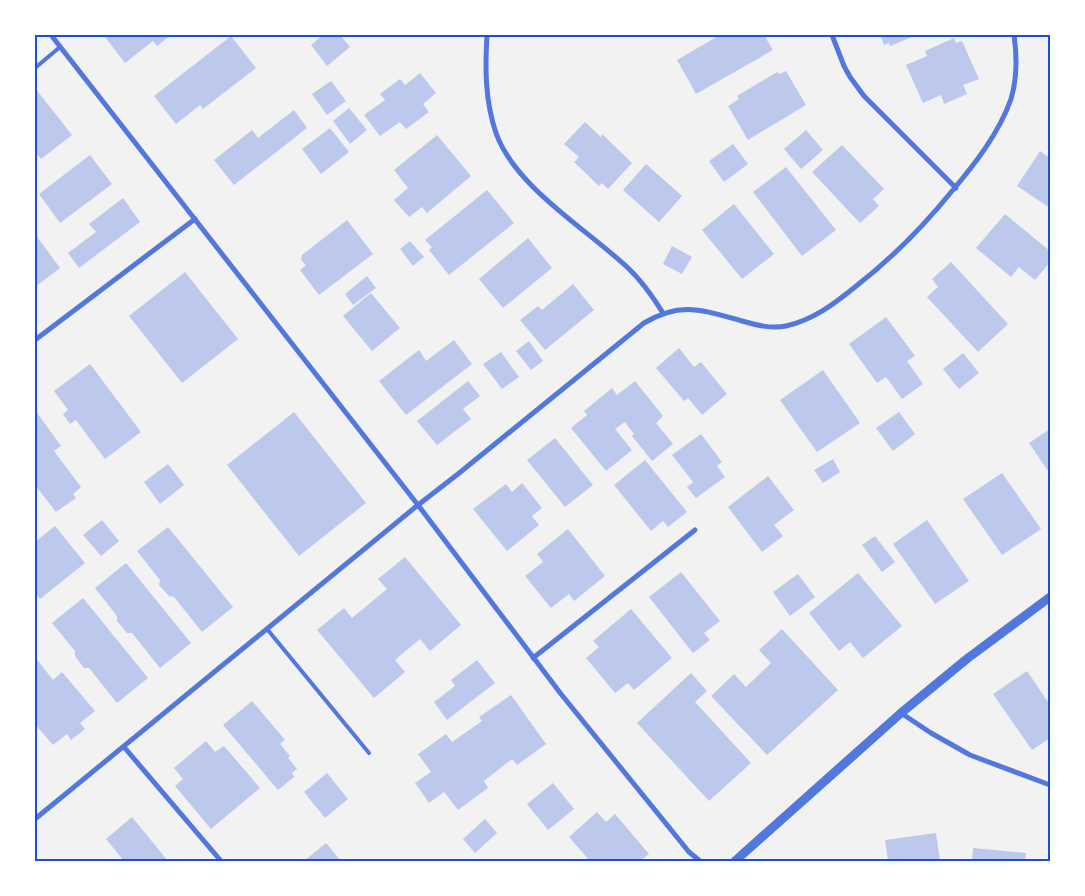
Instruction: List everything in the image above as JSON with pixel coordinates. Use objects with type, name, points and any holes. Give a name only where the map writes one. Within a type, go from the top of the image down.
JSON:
[{"type":"street","points":[[51,35],[418,505],[561,694],[689,852],[700,861]]},
{"type":"street","points":[[487,35],[486,88],[497,135],[506,153],[518,170],[546,199],[628,268],[663,313]]},
{"type":"street","points":[[832,35],[844,66],[864,96],[956,188]]},
{"type":"street","points":[[35,819],[418,505],[644,323],[663,313],[691,309],[751,324],[769,327],[784,326],[811,317],[833,304],[911,238],[956,188],[981,156],[1011,99],[1016,70],[1014,35]]},
{"type":"street","points":[[35,340],[195,218]]},
{"type":"street","points":[[533,658],[696,530]]},
{"type":"street","points":[[735,861],[901,713],[968,658],[1050,597]]},
{"type":"street","points":[[901,713],[931,733],[970,754],[1050,785]]},
{"type":"street","points":[[124,746],[221,861]]},
{"type":"lane","points":[[35,68],[60,47]]},
{"type":"lane","points":[[267,629],[369,753]]},
{"type":"building","points":[[107,35],[171,35],[157,46],[153,41],[125,63],[105,37]]},
{"type":"building","points":[[323,35],[340,35],[350,47],[327,66],[311,45]]},
{"type":"building","points":[[720,35],[764,35],[773,50],[696,94],[677,60]]},
{"type":"building","points":[[880,35],[917,35],[890,46],[889,43],[884,45]]},
{"type":"building","points":[[231,36],[256,68],[203,109],[200,105],[176,124],[154,96]]},
{"type":"building","points":[[954,38],[956,43],[962,41],[979,79],[963,85],[967,94],[944,104],[941,95],[923,103],[906,65],[927,56],[925,51]]},
{"type":"building","points":[[786,71],[806,105],[748,140],[728,106],[739,99],[737,96],[777,72],[780,74]]},
{"type":"building","points":[[420,73],[436,93],[423,104],[429,112],[406,129],[400,122],[380,136],[364,115],[385,100],[380,94],[400,79],[405,85]]},
{"type":"building","points":[[331,81],[346,101],[327,115],[312,94]]},
{"type":"building","points":[[35,88],[72,135],[41,159],[35,152]]},
{"type":"building","points":[[349,108],[367,130],[350,144],[333,121]]},
{"type":"building","points":[[294,110],[307,128],[234,185],[214,160],[252,130],[258,138]]},
{"type":"building","points":[[585,122],[601,137],[602,134],[632,163],[608,189],[602,183],[599,186],[574,162],[579,157],[564,144]]},
{"type":"building","points":[[330,128],[349,152],[321,174],[302,149]]},
{"type":"building","points":[[806,130],[823,150],[801,169],[784,149]]},
{"type":"building","points":[[437,135],[471,176],[427,213],[422,207],[409,217],[394,200],[408,188],[394,170]]},
{"type":"building","points":[[733,144],[748,164],[724,182],[709,161]]},
{"type":"building","points":[[842,145],[884,189],[873,199],[879,206],[860,223],[812,172]]},
{"type":"building","points":[[1040,151],[1050,158],[1050,208],[1017,186]]},
{"type":"building","points":[[90,155],[112,184],[60,223],[39,194]]},
{"type":"building","points":[[646,164],[682,196],[659,222],[623,190]]},
{"type":"building","points":[[786,167],[836,230],[802,256],[753,192]]},
{"type":"building","points":[[487,190],[514,223],[449,275],[429,250],[432,247],[425,240]]},
{"type":"building","points":[[123,198],[140,222],[79,268],[68,253],[96,232],[89,224]]},
{"type":"building","points":[[734,204],[774,254],[742,279],[702,230]]},
{"type":"building","points":[[1005,214],[1050,251],[1050,262],[1035,280],[1019,267],[1011,277],[976,248]]},
{"type":"building","points":[[347,220],[373,254],[319,295],[300,270],[306,265],[301,260],[302,255]]},
{"type":"building","points":[[35,234],[60,268],[35,287]]},
{"type":"building","points":[[528,238],[552,268],[503,308],[479,279]]},
{"type":"building","points":[[410,241],[424,257],[413,266],[400,249]]},
{"type":"building","points":[[672,246],[692,257],[682,274],[663,264]]},
{"type":"building","points":[[951,262],[1008,324],[978,352],[927,297],[938,287],[932,279]]},
{"type":"building","points":[[185,272],[238,339],[182,383],[129,316]]},
{"type":"building","points":[[367,276],[376,288],[353,305],[345,294]]},
{"type":"building","points":[[573,284],[594,310],[545,350],[520,320],[538,306],[542,310]]},
{"type":"building","points":[[371,293],[400,328],[372,351],[343,316]]},
{"type":"building","points":[[886,317],[915,356],[907,361],[923,384],[902,399],[886,377],[877,383],[849,344]]},
{"type":"building","points":[[454,340],[472,364],[406,415],[379,381],[419,350],[426,361]]},
{"type":"building","points":[[529,341],[543,361],[531,370],[516,351]]},
{"type":"building","points":[[679,348],[694,367],[701,362],[727,394],[702,415],[688,398],[684,401],[656,368]]},
{"type":"building","points":[[501,352],[519,377],[502,389],[483,364]]},
{"type":"building","points":[[963,353],[979,373],[959,389],[943,369]]},
{"type":"building","points":[[90,364],[141,432],[105,459],[76,420],[70,424],[63,414],[68,410],[54,391]]},
{"type":"building","points":[[823,370],[860,423],[817,452],[780,400]]},
{"type":"building","points":[[468,381],[480,396],[463,409],[471,419],[437,445],[417,421]]},
{"type":"building","points":[[635,381],[663,416],[656,423],[673,444],[652,461],[632,436],[634,434],[625,422],[615,429],[632,450],[606,471],[571,428],[587,415],[584,411],[612,388],[617,395]]},
{"type":"building","points":[[35,410],[61,446],[54,451],[81,487],[73,494],[76,498],[56,512],[35,485]]},
{"type":"building","points":[[294,412],[366,503],[299,556],[227,465]]},
{"type":"building","points":[[899,412],[915,434],[893,451],[876,428]]},
{"type":"building","points":[[1050,429],[1050,474],[1029,443]]},
{"type":"building","points":[[701,434],[722,462],[717,466],[725,477],[696,498],[687,487],[693,482],[672,455]]},
{"type":"building","points":[[555,438],[593,485],[565,507],[527,460]]},
{"type":"building","points":[[833,459],[840,472],[823,483],[814,470]]},
{"type":"building","points":[[645,460],[687,512],[668,527],[663,521],[651,531],[614,485]]},
{"type":"building","points":[[168,464],[184,485],[160,504],[144,482]]},
{"type":"building","points":[[1002,473],[1041,529],[1002,555],[963,499]]},
{"type":"building","points":[[768,476],[794,510],[774,525],[783,536],[762,552],[728,507]]},
{"type":"building","points":[[522,483],[542,508],[532,516],[539,525],[507,551],[473,509],[506,484],[512,492]]},
{"type":"building","points":[[102,520],[119,541],[101,556],[83,535]]},
{"type":"building","points":[[927,520],[969,581],[935,604],[893,544]]},
{"type":"building","points":[[55,526],[85,563],[40,599],[35,592],[35,542]]},
{"type":"building","points":[[168,527],[233,607],[202,632],[174,597],[169,596],[159,585],[160,580],[137,551]]},
{"type":"building","points":[[568,529],[605,576],[574,601],[569,594],[551,608],[525,576],[543,562],[537,554]]},
{"type":"building","points":[[875,536],[895,562],[882,572],[862,545]]},
{"type":"building","points":[[405,557],[461,625],[430,651],[420,639],[395,660],[405,672],[374,698],[317,630],[344,608],[352,618],[387,589],[378,579]]},
{"type":"building","points":[[126,563],[191,643],[160,668],[132,633],[127,633],[117,621],[117,616],[95,588]]},
{"type":"building","points":[[681,572],[720,621],[704,633],[710,640],[693,653],[649,597]]},
{"type":"building","points":[[858,573],[902,626],[863,658],[850,642],[839,651],[809,613]]},
{"type":"building","points":[[798,574],[815,597],[790,616],[773,592]]},
{"type":"building","points":[[83,598],[148,678],[117,703],[89,668],[84,668],[75,656],[75,651],[52,623]]},
{"type":"building","points":[[631,609],[672,658],[634,690],[628,683],[615,693],[586,658],[599,647],[593,641]]},
{"type":"building","points":[[782,629],[838,690],[767,755],[711,696],[734,674],[746,687],[771,663],[759,650]]},
{"type":"building","points":[[35,657],[53,680],[62,672],[95,711],[80,723],[85,729],[71,740],[67,734],[53,745],[35,724]]},
{"type":"building","points":[[477,660],[495,683],[447,720],[434,702],[455,686],[451,680]]},
{"type":"building","points":[[1027,671],[1050,705],[1050,738],[1032,750],[993,694]]},
{"type":"building","points":[[691,673],[707,691],[695,702],[751,763],[709,801],[637,723]]},
{"type":"building","points":[[511,695],[546,744],[517,765],[512,759],[484,781],[488,788],[458,810],[444,792],[429,803],[415,783],[431,772],[418,754],[446,734],[452,742],[482,721],[479,717]]},
{"type":"building","points":[[252,701],[285,740],[280,744],[290,756],[288,758],[297,769],[292,773],[294,777],[278,790],[223,725]]},
{"type":"building","points":[[206,741],[215,752],[224,746],[260,788],[211,829],[175,786],[183,779],[174,768]]},
{"type":"building","points":[[327,773],[348,799],[325,818],[304,792]]},
{"type":"building","points":[[553,783],[574,809],[548,830],[527,804]]},
{"type":"building","points":[[597,812],[606,822],[615,814],[649,854],[640,861],[590,861],[569,837]]},
{"type":"building","points":[[132,817],[168,861],[124,861],[106,839]]},
{"type":"building","points":[[485,819],[497,833],[475,853],[463,839]]},
{"type":"building","points":[[936,833],[940,861],[888,861],[885,840]]},
{"type":"building","points":[[326,843],[341,861],[304,861]]},
{"type":"building","points":[[973,848],[1026,853],[1025,861],[972,861]]}]
